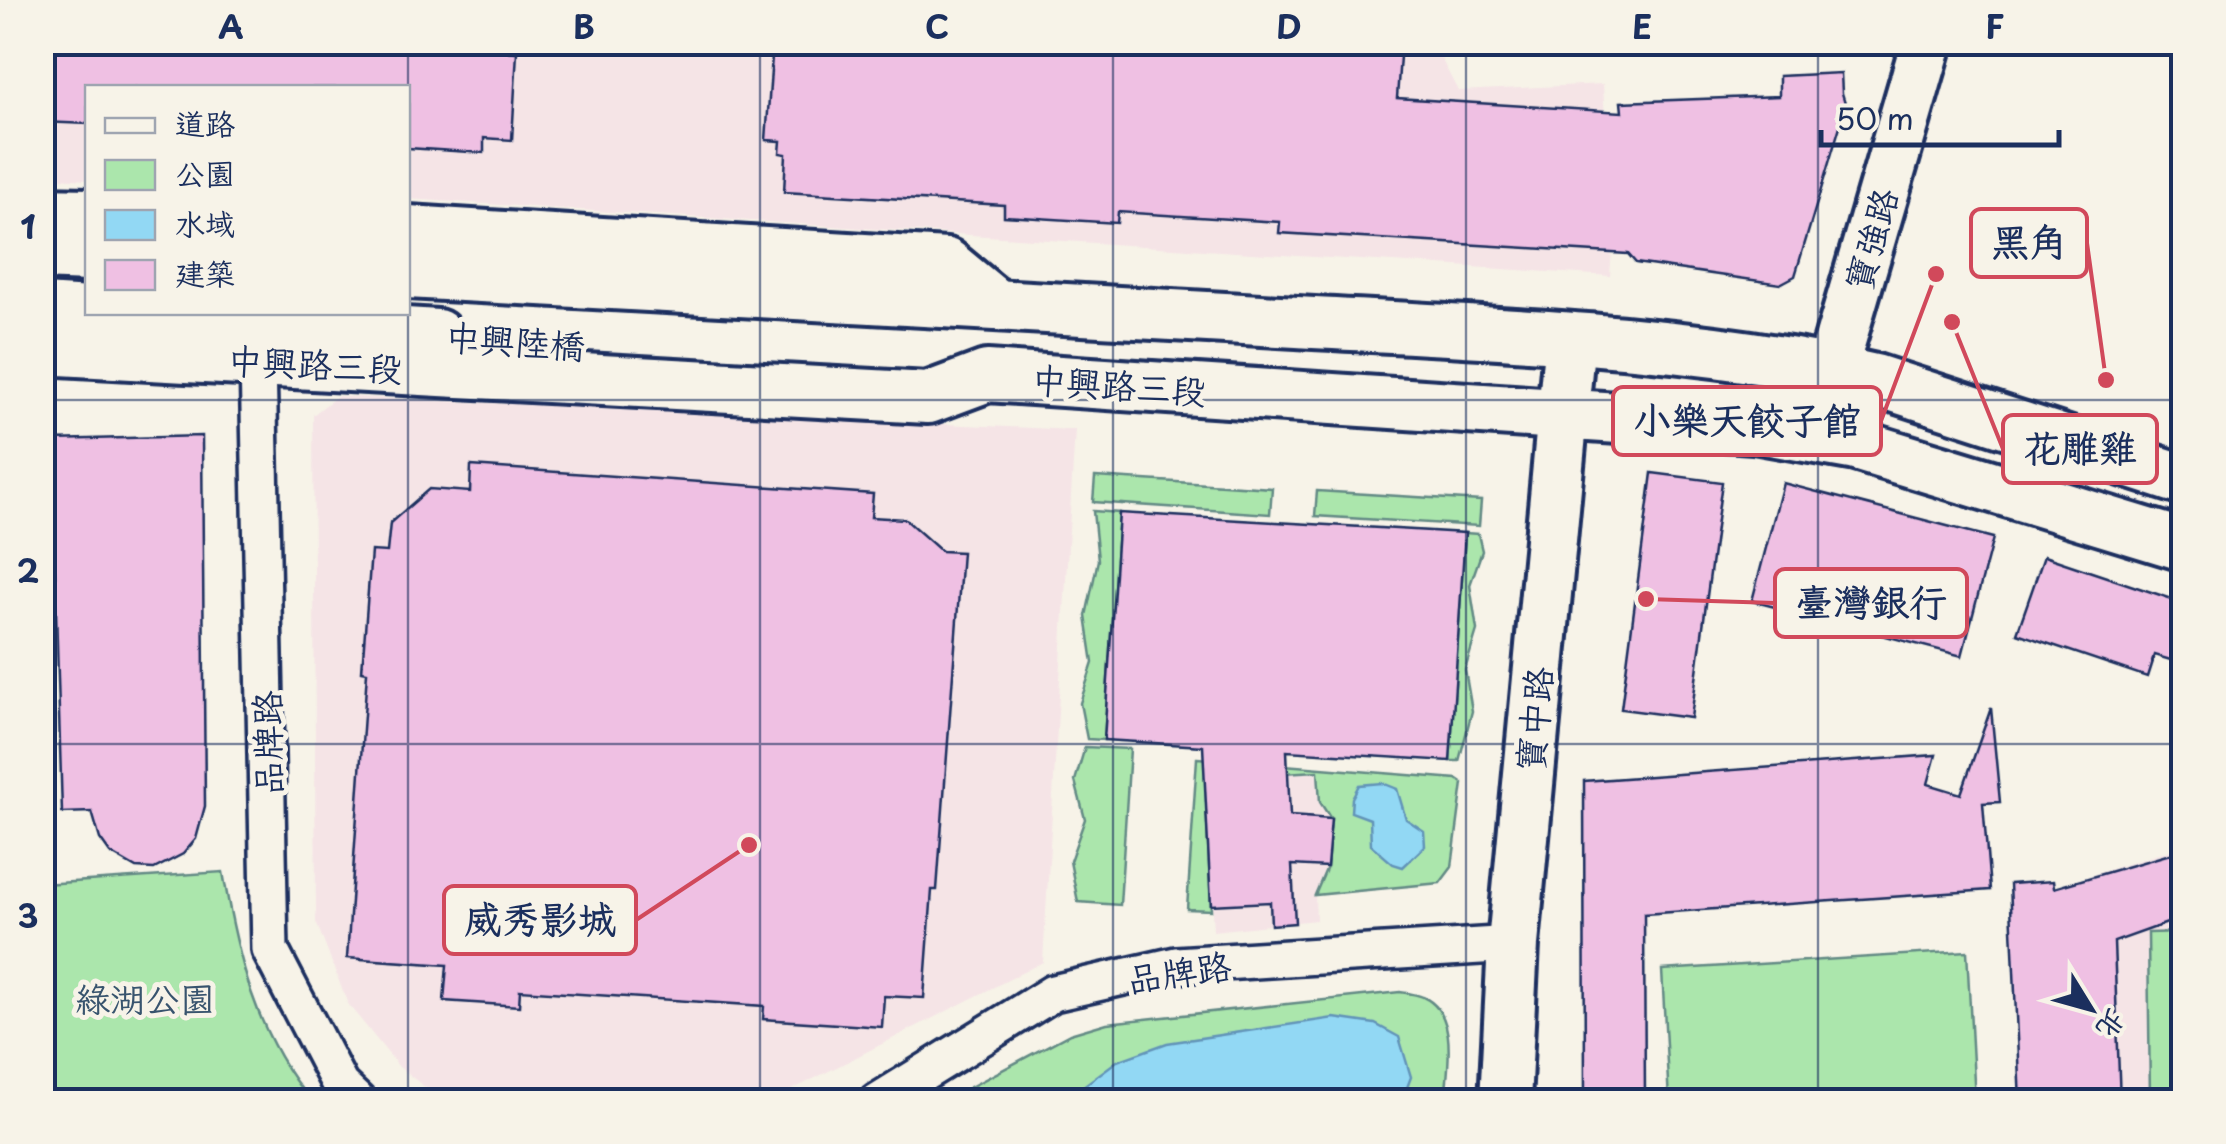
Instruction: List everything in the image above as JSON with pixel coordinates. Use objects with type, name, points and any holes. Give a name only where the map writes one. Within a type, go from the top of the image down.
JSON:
[{"type":"street","name":"寶強路","points":[[1814,436],[1926,42]]},
{"type":"street","points":[[42,213],[85,214]]},
{"type":"street","points":[[410,231],[946,264],[993,303]]},
{"type":"street","points":[[42,254],[85,256]]},
{"type":"street","name":"中興陸橋","points":[[410,273],[993,303]]},
{"type":"street","name":"中興路三段","points":[[993,303],[1570,338],[1831,370],[1875,380],[2184,480]]},
{"type":"street","name":"中興陸橋","points":[[42,310],[85,313]]},
{"type":"street","name":"中興陸橋","points":[[120,315],[928,367],[987,376]]},
{"type":"street","name":"寶中路","points":[[1505,1102],[1513,944],[1570,338]]},
{"type":"street","name":"中興路三段","points":[[42,349],[928,398],[987,376],[1754,427],[1814,436],[1932,466],[2184,545]]},
{"type":"street","name":"品牌路","points":[[258,360],[270,950],[340,1085],[358,1102]]},
{"type":"street","name":"品牌路","points":[[878,1102],[1054,993],[1176,966],[1513,944]]},
{"type":"shaded area","points":[[42,43],[1433,43],[1458,91],[1603,84],[1612,250],[1610,276],[410,199],[410,85],[85,85],[85,180],[43,177]]},
{"type":"shaded area","points":[[337,396],[1075,430],[1043,962],[770,1101],[443,1101],[399,1067],[348,1004],[316,922],[313,415]]},
{"type":"shaded area","points":[[1318,770],[1320,802],[1331,819],[1327,867],[1315,895],[1316,920],[1213,931],[1205,777]]},
{"type":"shaded area","points":[[2183,846],[2183,1101],[2070,1101],[2064,884]]},
{"type":"green space","points":[[1095,477],[1272,488],[1270,514],[1093,502]]},
{"type":"green space","points":[[1317,491],[1481,501],[1479,526],[1315,516]]},
{"type":"green space","points":[[1093,511],[1119,513],[1104,740],[1087,739],[1080,703],[1093,663],[1086,616],[1098,560]]},
{"type":"green space","points":[[1465,533],[1478,534],[1482,551],[1470,585],[1477,630],[1465,670],[1472,711],[1459,761],[1450,761]]},
{"type":"green space","points":[[1085,747],[1130,749],[1120,905],[1078,902],[1070,861],[1085,819],[1075,781]]},
{"type":"green space","points":[[1197,758],[1457,779],[1463,783],[1452,867],[1440,883],[1315,895],[1327,867],[1331,819],[1320,802],[1318,771],[1205,777],[1211,910],[1187,909]]},
{"type":"green space","name":"綠湖公園","points":[[223,872],[242,964],[263,1022],[292,1076],[311,1101],[43,1101],[43,884]]},
{"type":"green space","points":[[2183,932],[2183,1101],[2150,1101],[2148,933]]},
{"type":"green space","points":[[1967,951],[1975,1101],[1669,1101],[1662,970]]},
{"type":"green space","points":[[1400,992],[1423,997],[1442,1016],[1449,1044],[1445,1101],[942,1102],[1070,1034],[1107,1023]]},
{"type":"water","points":[[1382,783],[1397,789],[1406,819],[1424,831],[1425,846],[1403,867],[1393,864],[1371,845],[1370,819],[1351,812],[1352,798],[1359,785]]},
{"type":"water","points":[[1334,1018],[1375,1024],[1399,1037],[1411,1077],[1402,1101],[1063,1101],[1117,1061],[1167,1043]]},
{"type":"building","points":[[42,42],[487,42],[487,50],[517,52],[512,140],[484,138],[484,153],[410,148],[410,85],[85,85],[85,124],[42,122]]},
{"type":"building","points":[[773,42],[1401,42],[1397,98],[1622,112],[1621,102],[1779,96],[1779,76],[1841,73],[1846,106],[1795,276],[1780,284],[1636,263],[1628,254],[1279,233],[1280,222],[1118,212],[1117,223],[1004,216],[1004,205],[784,192],[786,154],[780,153],[781,141],[766,140]]},
{"type":"building","points":[[202,436],[205,806],[196,839],[183,854],[154,869],[136,868],[110,853],[100,839],[92,812],[62,813],[51,440]]},
{"type":"building","points":[[471,466],[873,494],[871,517],[905,519],[941,551],[962,552],[937,890],[932,890],[924,998],[884,996],[882,1027],[763,1019],[764,1006],[520,990],[519,1006],[444,1001],[447,965],[347,958],[367,672],[362,671],[371,551],[387,552],[390,523],[429,489],[470,492]]},
{"type":"building","points":[[1652,473],[1722,482],[1691,718],[1621,709]]},
{"type":"building","points":[[1783,483],[1993,538],[1962,656],[1752,601]]},
{"type":"building","points":[[1119,513],[1465,533],[1450,761],[1287,751],[1290,816],[1331,819],[1327,867],[1292,865],[1295,923],[1271,925],[1270,902],[1211,905],[1203,746],[1104,740]]},
{"type":"building","points":[[2044,556],[2184,603],[2184,664],[2154,655],[2147,677],[2017,633]]},
{"type":"building","points":[[1991,708],[2000,802],[1983,803],[1990,890],[1644,914],[1645,1102],[1585,1102],[1584,781],[1936,755],[1928,784],[1961,794]]},
{"type":"building","points":[[2184,850],[2184,917],[2114,942],[2120,1102],[2020,1102],[2010,884],[2053,881],[2054,888]]},
{"type":"place","name":"小樂天餃子館","points":[[1936,274]]},
{"type":"place","name":"花雕雞","points":[[1952,322]]},
{"type":"place","name":"黑角","points":[[2106,380]]},
{"type":"place","name":"臺灣銀行","points":[[1646,599]]},
{"type":"place","name":"威秀影城","points":[[749,845]]}]
